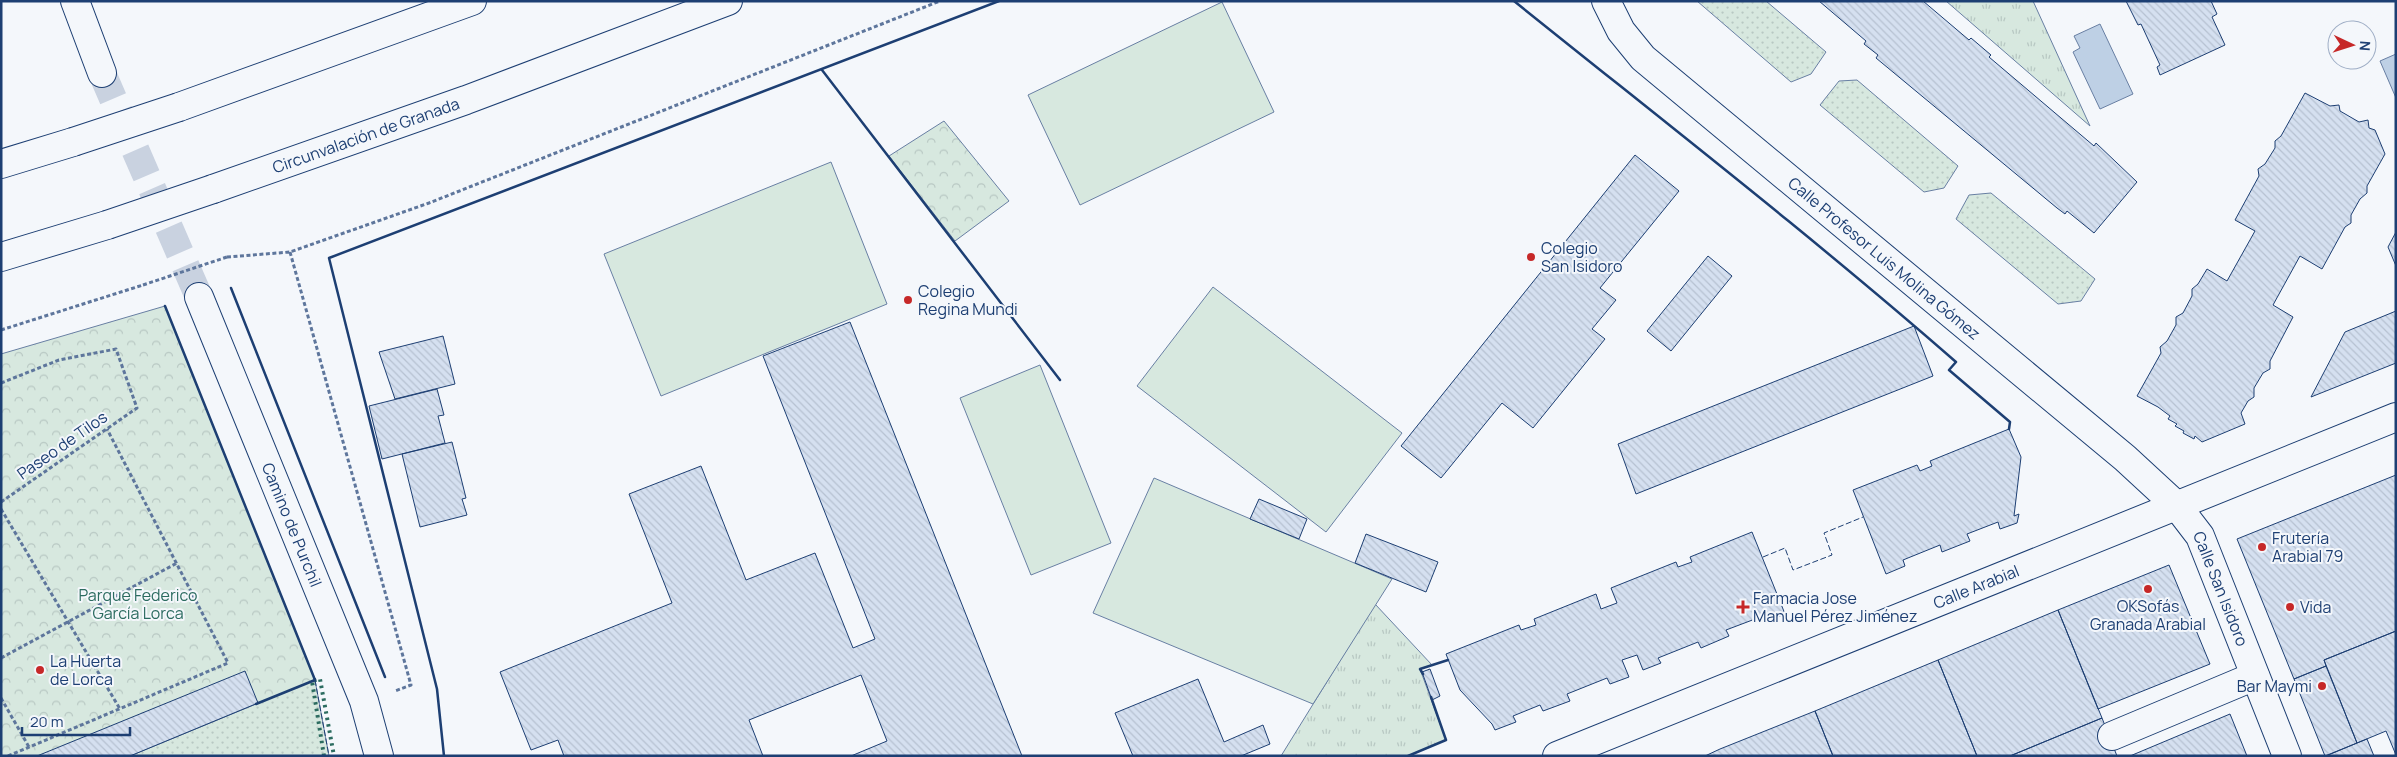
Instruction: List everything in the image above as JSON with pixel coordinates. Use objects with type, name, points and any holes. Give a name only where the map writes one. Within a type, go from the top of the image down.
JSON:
[{"type":"main road","points":[[75,1],[102,73]]},
{"type":"main road","points":[[1,164],[179,107],[472,1]]},
{"type":"main road","name":"Circunvalación de Granada","points":[[1,257],[213,190],[466,100],[728,1]]},
{"type":"main road","name":"Calle Profesor Luis Molina Gómez","points":[[1606,1],[1621,31],[1643,58],[2132,464],[2177,506]]},
{"type":"main road","name":"Camino de Purchil","points":[[200,296],[364,701],[379,756]]},
{"type":"main road","name":"Calle Arabial","points":[[1557,756],[2396,417]]},
{"type":"main road","name":"Calle San Isidoro","points":[[2177,506],[2200,536],[2287,756]]},
{"type":"main road","points":[[2112,736],[2255,676]]},
{"type":"path","points":[[1,330],[227,257],[290,252],[429,203],[940,1]]},
{"type":"path","points":[[290,252],[411,684],[364,701]]},
{"type":"path","name":"Paseo de Tilos","points":[[1,383],[60,360],[116,349],[137,408],[1,502]]},
{"type":"path","points":[[8,756],[228,663],[107,429]]},
{"type":"path","points":[[1,509],[120,709]]},
{"type":"path","points":[[1,658],[177,564]]},
{"type":"path","points":[[1,698],[29,747]]},
{"type":"green space","points":[[1697,1],[1766,1],[1826,52],[1811,74],[1791,82]]},
{"type":"green space","points":[[1946,1],[2033,1],[2090,126]]},
{"type":"green space","points":[[1222,2],[1274,112],[1080,205],[1028,95]]},
{"type":"green space","points":[[1857,80],[1958,166],[1944,188],[1924,192],[1820,105],[1839,81]]},
{"type":"green space","points":[[944,121],[1009,201],[955,241],[889,156]]},
{"type":"green space","points":[[831,162],[887,304],[661,396],[604,254]]},
{"type":"green space","points":[[1991,193],[2095,279],[2081,301],[2058,304],[1956,219],[1969,195]]},
{"type":"green space","points":[[1213,287],[1402,433],[1326,532],[1137,386]]},
{"type":"green space","name":"Parque Federico García Lorca","points":[[165,306],[315,680],[130,756],[1,756],[1,354]]},
{"type":"green space","points":[[1040,365],[1111,543],[1031,575],[960,398]]},
{"type":"green space","points":[[1154,478],[1392,579],[1313,704],[1093,613]]},
{"type":"green space","points":[[1375,604],[1432,665],[1420,669],[1446,740],[1408,756],[1281,756]]},
{"type":"green space","points":[[315,680],[329,756],[130,756],[312,681]]},
{"type":"water","points":[[2100,24],[2133,94],[2100,109],[2073,52],[2080,48],[2074,36]]},
{"type":"water","points":[[2396,54],[2396,98],[2380,61]]},
{"type":"building","points":[[1819,1],[1923,1],[1969,40],[1971,38],[1991,55],[1989,57],[2094,146],[2096,143],[2137,182],[2094,233],[2067,211],[2065,214],[2057,208],[1876,58],[1878,55],[1864,44],[1866,41]]},
{"type":"building","points":[[2126,1],[2211,1],[2217,14],[2212,17],[2225,45],[2160,75],[2157,67],[2160,65],[2141,24],[2138,25]]},
{"type":"building","points":[[2305,93],[2330,106],[2339,105],[2340,111],[2359,122],[2368,120],[2369,128],[2375,130],[2385,154],[2367,186],[2367,193],[2360,199],[2351,215],[2351,223],[2345,227],[2322,269],[2300,256],[2273,305],[2293,317],[2270,361],[2270,369],[2263,373],[2254,388],[2254,397],[2248,401],[2241,413],[2245,424],[2202,442],[2195,436],[2194,439],[2183,433],[2184,431],[2175,426],[2177,424],[2168,419],[2170,416],[2137,396],[2161,353],[2160,347],[2167,341],[2176,325],[2176,317],[2183,313],[2192,296],[2192,289],[2198,284],[2207,269],[2227,281],[2255,231],[2235,220],[2259,176],[2258,169],[2265,164],[2275,148],[2275,141],[2281,136]]},
{"type":"building","points":[[1635,155],[1679,191],[1600,288],[1616,300],[1592,329],[1605,339],[1533,428],[1502,403],[1441,478],[1401,446]]},
{"type":"building","points":[[2396,232],[2396,266],[2388,247]]},
{"type":"building","points":[[1708,256],[1732,276],[1671,351],[1647,331]]},
{"type":"building","points":[[2396,311],[2396,363],[2311,397],[2345,332]]},
{"type":"building","points":[[850,322],[1022,756],[851,756],[887,741],[861,675],[749,720],[763,756],[564,756],[558,740],[531,750],[500,672],[672,603],[629,494],[701,466],[746,580],[815,553],[853,648],[875,639],[763,356]]},
{"type":"building","points":[[1914,326],[1933,376],[1636,494],[1618,444]]},
{"type":"building","points":[[443,336],[455,384],[395,399],[379,352]]},
{"type":"building","points":[[437,389],[444,415],[438,416],[445,443],[382,459],[369,406]]},
{"type":"building","points":[[2009,429],[2021,457],[2014,516],[2019,514],[2017,523],[2000,529],[1998,522],[1967,534],[1970,541],[1942,552],[1940,545],[1903,560],[1905,566],[1886,574],[1853,490],[1917,465],[1920,471],[1932,466],[1930,461]]},
{"type":"building","points":[[452,442],[466,498],[462,499],[467,515],[420,527],[402,454]]},
{"type":"building","points":[[2396,475],[2396,631],[2324,660],[2326,666],[2294,679],[2237,539]]},
{"type":"building","points":[[1259,499],[1307,519],[1299,539],[1250,519]]},
{"type":"building","points":[[1752,532],[1785,614],[1765,622],[1763,616],[1726,630],[1729,636],[1701,648],[1698,642],[1658,658],[1661,663],[1643,670],[1637,655],[1622,660],[1629,677],[1610,684],[1607,678],[1567,694],[1570,701],[1543,711],[1540,705],[1513,716],[1516,722],[1495,730],[1492,724],[1460,690],[1446,654],[1519,625],[1521,630],[1536,625],[1534,619],[1596,594],[1601,609],[1617,603],[1611,588],[1676,562],[1678,567],[1692,562],[1690,557]]},
{"type":"building","points":[[1366,534],[1438,562],[1426,592],[1355,563]]},
{"type":"building","points":[[2169,565],[2210,664],[2098,709],[2058,610]]},
{"type":"building","points":[[2058,610],[2102,718],[2010,756],[1977,756],[1938,660]]},
{"type":"building","points":[[2396,631],[2396,755],[2386,731],[2357,743],[2324,660]]},
{"type":"building","points":[[1938,660],[1977,756],[1833,756],[1815,711]]},
{"type":"building","points":[[2326,666],[2357,743],[2325,756],[2294,679]]},
{"type":"building","points":[[1430,669],[1440,696],[1432,700],[1422,672]]},
{"type":"building","points":[[245,671],[258,703],[130,756],[37,756]]},
{"type":"building","points":[[1198,679],[1224,742],[1263,725],[1270,744],[1241,756],[1133,756],[1115,713]]},
{"type":"building","points":[[1815,711],[1833,756],[1705,756],[1720,749]]},
{"type":"building","points":[[2230,714],[2247,756],[2130,756]]},
{"type":"building","points":[[2102,718],[2117,756],[2010,756]]},
{"type":"building","points":[[2367,739],[2374,756],[2326,756],[2357,743]]},
{"type":"tunnel","points":[[102,73],[199,297]]},
{"type":"hedge","points":[[324,756],[312,681],[320,679],[334,756]]},
{"type":"fence","points":[[1763,557],[1785,548],[1793,570],[1832,555],[1824,533],[1863,517]]},
{"type":"fence","points":[[315,680],[329,756]]},
{"type":"wall","points":[[444,756],[437,689],[329,258],[999,1]]},
{"type":"wall","points":[[1514,1],[1792,224],[1902,315],[1956,362],[1949,370],[2010,422],[2009,429]]},
{"type":"wall","points":[[822,70],[1060,380]]},
{"type":"wall","points":[[231,288],[385,677]]},
{"type":"wall","points":[[165,306],[315,680],[256,704]]},
{"type":"wall","points":[[1423,674],[1420,669],[1448,660]]},
{"type":"wall","points":[[1408,756],[1446,740],[1431,697]]},
{"type":"place","name":"Colegio San Isidoro","points":[[1531,257]]},
{"type":"place","name":"Colegio Regina Mundi","points":[[908,300]]},
{"type":"place","name":"Frutería Arabial 79","points":[[2262,547]]},
{"type":"place","name":"OKSofás Granada Arabial","points":[[2148,589]]},
{"type":"place","name":"Farmacia Jose Manuel Pérez Jiménez","points":[[1743,607]]},
{"type":"place","name":"Vida","points":[[2290,607]]},
{"type":"place","name":"La Huerta de Lorca","points":[[40,670]]},
{"type":"place","name":"Bar Maymi","points":[[2322,686]]}]
